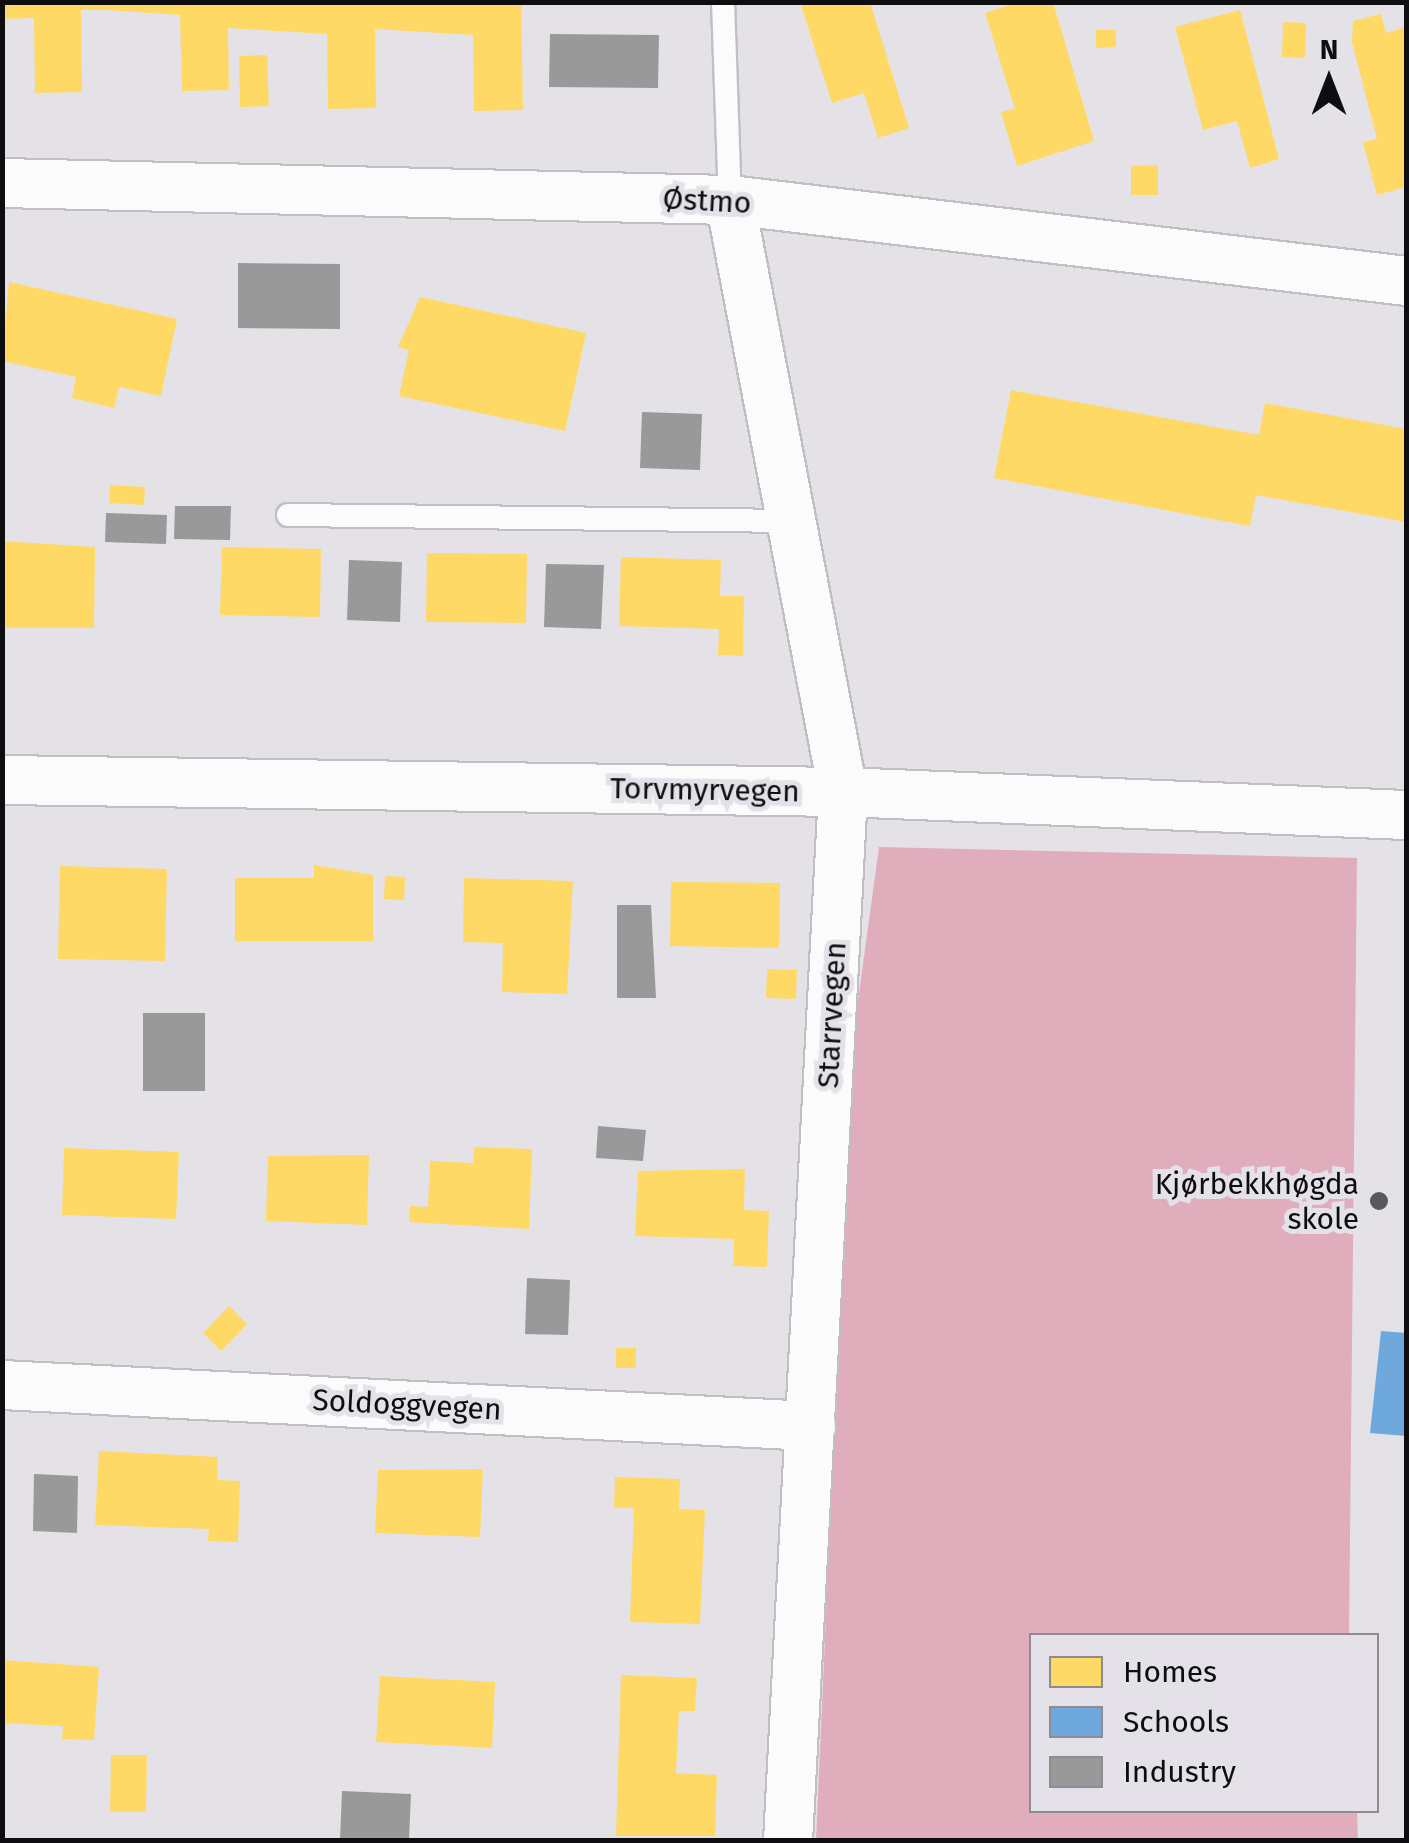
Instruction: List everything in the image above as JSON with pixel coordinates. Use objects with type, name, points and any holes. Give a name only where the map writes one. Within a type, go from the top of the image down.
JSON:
[{"type":"street","name":"Østmo","points":[[2,184],[730,200],[1406,281]]},
{"type":"street","name":"Starrvegen","points":[[730,200],[843,792],[788,1840]]},
{"type":"street","name":"Torvmyrvegen","points":[[2,780],[843,792],[1406,816]]},
{"type":"street","name":"Soldoggvegen","points":[[2,1385],[811,1426]]},
{"type":"lane","points":[[723,2],[730,200]]},
{"type":"lane","points":[[288,514],[792,521]]},
{"type":"shaded area","points":[[879,847],[1357,858],[1349,1633],[1029,1633],[1029,1813],[1357,1813],[1358,1840],[816,1840],[851,1052]]},
{"type":"building: Homes","points":[[2,2],[521,2],[523,110],[474,111],[473,35],[375,29],[376,108],[328,109],[327,34],[228,28],[229,90],[182,91],[180,15],[106,10],[81,10],[82,92],[35,93],[34,18],[2,19]]},
{"type":"building: Homes","points":[[800,2],[870,2],[909,128],[878,138],[864,93],[832,103]]},
{"type":"building: Homes","points":[[1018,2],[1053,2],[1094,141],[1017,166],[1001,112],[1015,109],[985,13]]},
{"type":"building: Homes","points":[[1240,10],[1279,159],[1250,168],[1237,121],[1203,130],[1175,27]]},
{"type":"building: Homes","points":[[1381,14],[1386,33],[1406,27],[1406,187],[1377,195],[1363,142],[1377,139],[1352,42],[1353,21]]},
{"type":"building: Homes","points":[[1283,22],[1306,23],[1305,58],[1282,57]]},
{"type":"building: Homes","points":[[1096,30],[1116,30],[1116,47],[1096,48]]},
{"type":"building: Homes","points":[[267,55],[269,106],[240,107],[239,56]]},
{"type":"building: Homes","points":[[1158,165],[1158,195],[1131,195],[1131,166]]},
{"type":"building: Homes","points":[[9,282],[177,319],[161,396],[119,387],[114,408],[72,398],[76,377],[2,361]]},
{"type":"building: Homes","points":[[420,297],[586,333],[565,431],[399,396],[409,350],[398,347]]},
{"type":"building: Homes","points":[[1011,390],[1259,435],[1265,403],[1406,429],[1406,522],[1256,495],[1250,526],[994,478]]},
{"type":"building: Homes","points":[[110,485],[145,487],[144,505],[109,503]]},
{"type":"building: Homes","points":[[2,541],[95,547],[94,628],[2,628]]},
{"type":"building: Homes","points":[[222,547],[321,549],[320,617],[220,615]]},
{"type":"building: Homes","points":[[427,553],[527,554],[526,623],[426,622]]},
{"type":"building: Homes","points":[[621,557],[721,560],[720,596],[744,596],[743,656],[718,655],[719,629],[619,626]]},
{"type":"building: Homes","points":[[314,865],[373,875],[373,941],[235,941],[235,878],[314,878]]},
{"type":"building: Homes","points":[[60,866],[167,869],[165,961],[58,959]]},
{"type":"building: Homes","points":[[385,876],[405,877],[404,900],[384,899]]},
{"type":"building: Homes","points":[[464,878],[573,881],[567,994],[502,992],[503,943],[463,942]]},
{"type":"building: Homes","points":[[671,882],[780,883],[779,948],[670,946]]},
{"type":"building: Homes","points":[[767,969],[797,970],[796,999],[766,998]]},
{"type":"building: Homes","points":[[474,1147],[532,1149],[529,1229],[409,1222],[410,1206],[428,1207],[430,1161],[473,1163]]},
{"type":"building: Homes","points":[[64,1148],[179,1152],[176,1219],[62,1215]]},
{"type":"building: Homes","points":[[369,1155],[367,1225],[266,1221],[268,1156]]},
{"type":"building: Homes","points":[[745,1169],[744,1210],[769,1211],[767,1267],[733,1266],[734,1239],[635,1236],[638,1171]]},
{"type":"building: Homes","points":[[229,1306],[247,1324],[221,1351],[203,1333]]},
{"type":"building: Homes","points":[[616,1348],[636,1348],[636,1368],[616,1368]]},
{"type":"building: Homes","points":[[99,1451],[218,1457],[217,1480],[240,1481],[238,1542],[208,1541],[209,1529],[95,1525]]},
{"type":"building: Homes","points":[[483,1469],[480,1537],[375,1533],[378,1470]]},
{"type":"building: Homes","points":[[615,1477],[680,1479],[679,1509],[705,1510],[700,1624],[630,1622],[634,1508],[614,1508]]},
{"type":"building: Homes","points":[[2,1660],[99,1667],[94,1740],[62,1739],[63,1726],[2,1723]]},
{"type":"building: Homes","points":[[621,1675],[697,1678],[695,1711],[679,1711],[676,1773],[717,1775],[715,1836],[616,1836]]},
{"type":"building: Homes","points":[[380,1676],[495,1682],[492,1748],[376,1742]]},
{"type":"building: Homes","points":[[111,1755],[147,1755],[146,1812],[110,1812]]},
{"type":"building: Schools","points":[[1381,1331],[1406,1333],[1406,1436],[1370,1433]]},
{"type":"building: Industry","points":[[550,34],[659,35],[658,88],[549,87]]},
{"type":"building: Industry","points":[[238,263],[340,264],[340,329],[238,328]]},
{"type":"building: Industry","points":[[642,412],[702,414],[700,470],[640,468]]},
{"type":"building: Industry","points":[[175,506],[231,506],[230,540],[174,539]]},
{"type":"building: Industry","points":[[106,513],[167,515],[166,544],[105,542]]},
{"type":"building: Industry","points":[[349,560],[402,562],[400,622],[347,620]]},
{"type":"building: Industry","points":[[546,564],[604,565],[601,629],[544,627]]},
{"type":"building: Industry","points":[[617,905],[651,905],[656,998],[617,998]]},
{"type":"building: Industry","points":[[143,1013],[205,1013],[205,1091],[143,1091]]},
{"type":"building: Industry","points":[[598,1126],[646,1130],[643,1161],[596,1158]]},
{"type":"building: Industry","points":[[527,1278],[570,1280],[568,1335],[525,1334]]},
{"type":"building: Industry","points":[[34,1474],[78,1476],[77,1533],[33,1531]]},
{"type":"building: Industry","points":[[342,1791],[411,1794],[409,1840],[340,1840]]},
{"type":"place","name":"Kjørbekkhøgda skole","points":[[1379,1201]]}]
